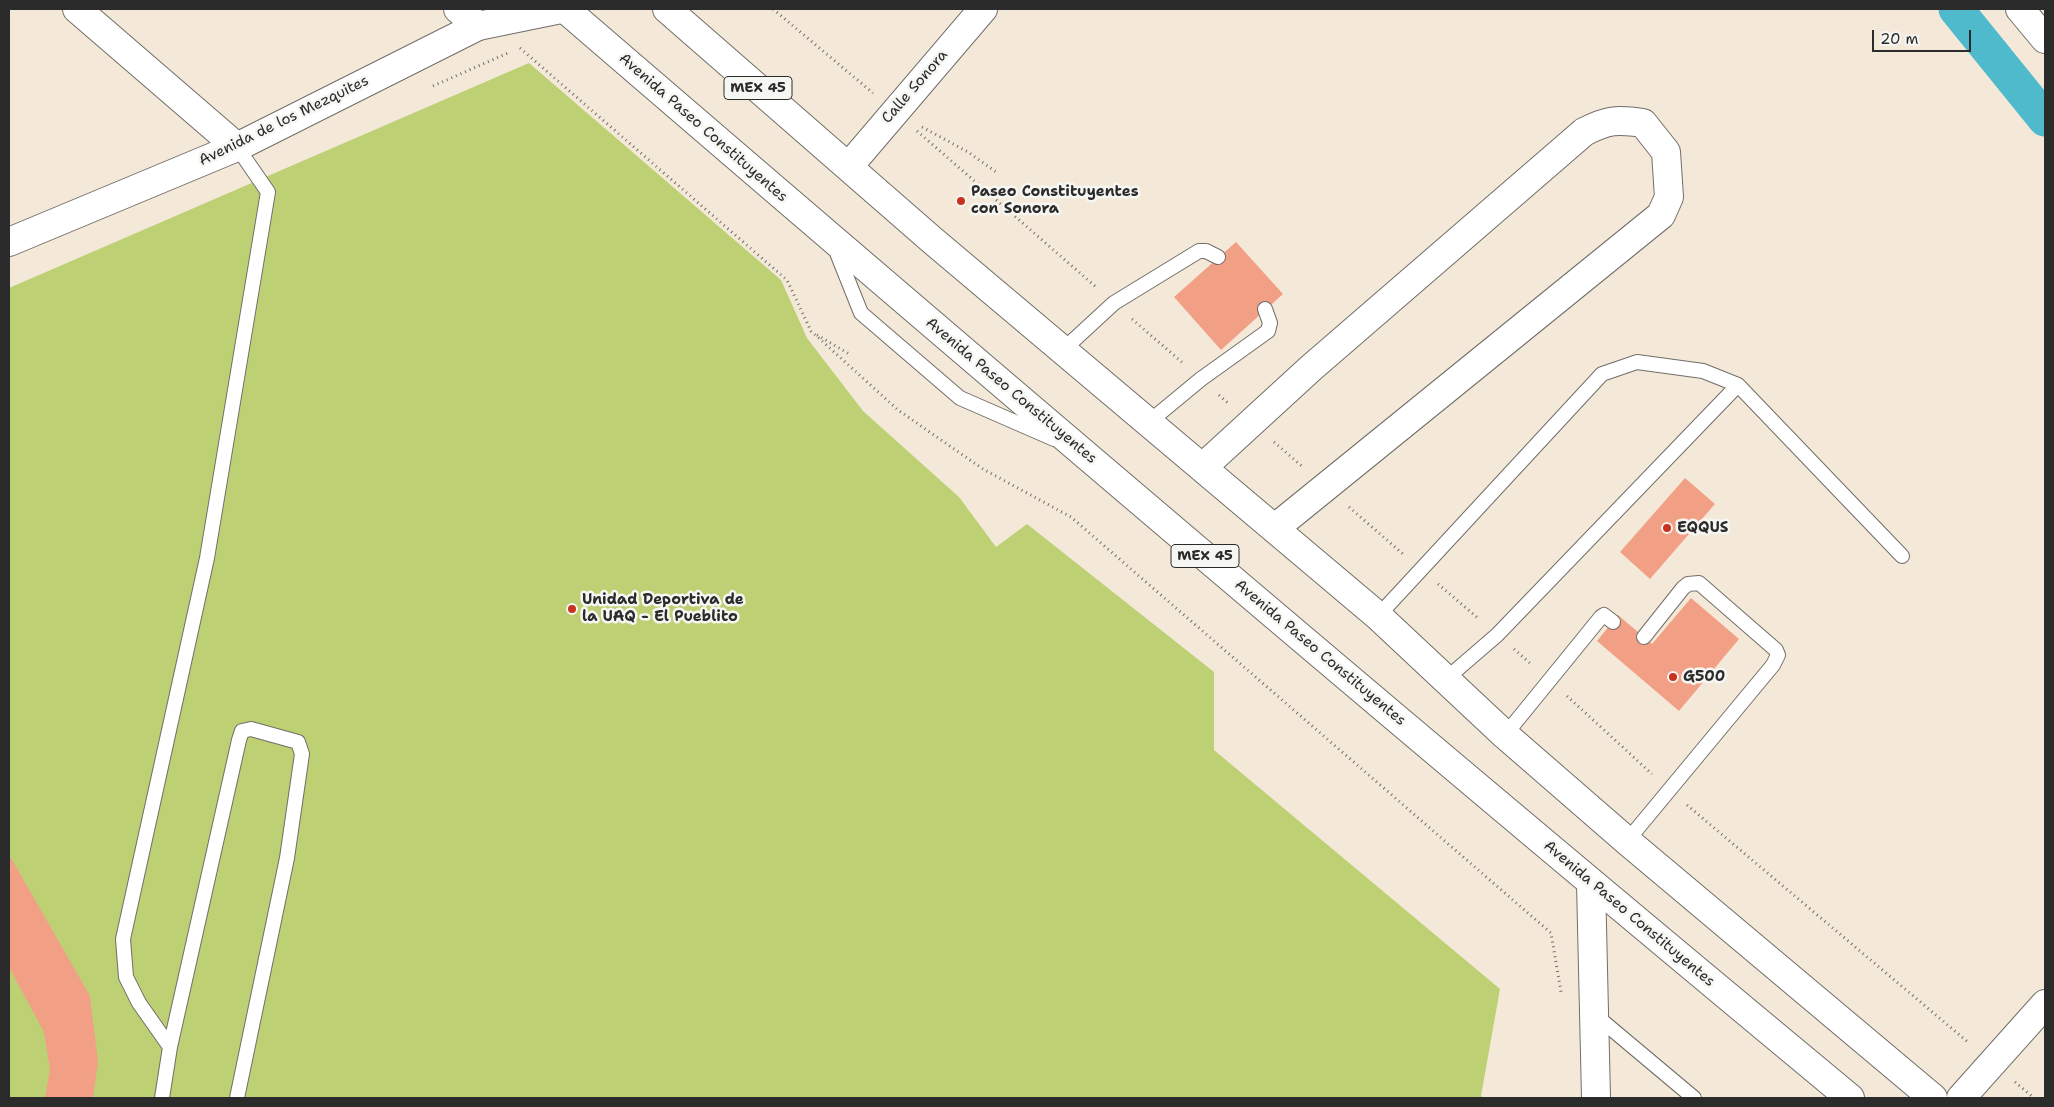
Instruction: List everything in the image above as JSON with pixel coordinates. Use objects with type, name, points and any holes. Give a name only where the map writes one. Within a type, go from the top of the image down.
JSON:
[{"type":"main road","points":[[77,9],[237,147]]},
{"type":"main road","points":[[458,9],[478,26]]},
{"type":"main road","name":"Avenida de los Mezquites","points":[[9,242],[237,147],[478,26],[563,9]]},
{"type":"main road","name":"Avenida Paseo Constituyentes","points":[[563,9],[1591,884],[1850,1098]]},
{"type":"main road","name":"MEX 45","points":[[667,9],[1063,350],[1378,616],[1505,735],[1627,841],[1933,1098]]},
{"type":"main road","name":"Calle Sonora","points":[[849,166],[983,9]]},
{"type":"main road","points":[[2020,9],[2045,39]]},
{"type":"main road","points":[[1203,467],[1311,368],[1584,132],[1602,123],[1620,120],[1642,123],[1666,152],[1669,197],[1661,215],[1275,528]]},
{"type":"main road","points":[[1591,884],[1596,1098]]},
{"type":"main road","points":[[1961,1098],[2045,1004]]},
{"type":"lane","points":[[170,1047],[139,1003],[126,977],[123,939],[207,558],[268,192],[237,147]]},
{"type":"lane","points":[[831,238],[861,313],[960,398],[1082,452]]},
{"type":"lane","points":[[1063,350],[1114,303],[1199,251],[1206,251],[1218,256]]},
{"type":"lane","points":[[1149,422],[1201,379],[1268,331],[1270,324],[1265,309]]},
{"type":"lane","points":[[1378,616],[1602,374],[1637,362],[1703,371],[1738,386],[1902,556]]},
{"type":"lane","points":[[1446,679],[1497,635],[1738,386]]},
{"type":"lane","points":[[1627,841],[1773,664],[1778,655],[1776,650],[1699,583],[1688,584],[1682,588],[1644,637]]},
{"type":"lane","points":[[1505,735],[1601,617],[1606,616],[1613,622]]},
{"type":"lane","points":[[162,1098],[170,1047],[242,731],[251,729],[298,742],[302,754],[287,858],[238,1098]]},
{"type":"lane","points":[[1594,1014],[1694,1098]]},
{"type":"path","points":[[430,87],[520,48],[787,280],[811,331],[898,410],[983,469],[1071,517],[1551,933],[1562,998]]},
{"type":"path","points":[[894,111],[968,152],[996,172]]},
{"type":"path","points":[[811,331],[851,355]]},
{"type":"green space","name":"Unidad Deportiva de la UAQ - El Pueblito","points":[[529,63],[781,280],[807,338],[863,411],[959,497],[996,547],[1027,524],[1214,672],[1214,750],[1500,989],[1481,1096],[1484,1098],[9,1098],[9,288]]},
{"type":"building","points":[[1236,242],[1283,294],[1221,350],[1174,297]]},
{"type":"building","name":"EQQUS","points":[[1685,478],[1715,504],[1650,579],[1620,552]]},
{"type":"building","name":"G500","points":[[1691,598],[1739,639],[1679,711],[1597,641],[1618,615],[1652,644]]},
{"type":"building","points":[[11,858],[90,996],[98,1062],[93,1098],[45,1098],[50,1069],[44,1032],[9,967],[9,860]]},
{"type":"waterway","points":[[1956,9],[2045,119]]},
{"type":"place","name":"Paseo Constituyentes con Sonora","points":[[961,201]]},
{"type":"place","name":"EQQUS","points":[[1667,528]]},
{"type":"place","name":"Unidad Deportiva de la UAQ - El Pueblito","points":[[572,609]]},
{"type":"place","name":"G500","points":[[1673,677]]}]
